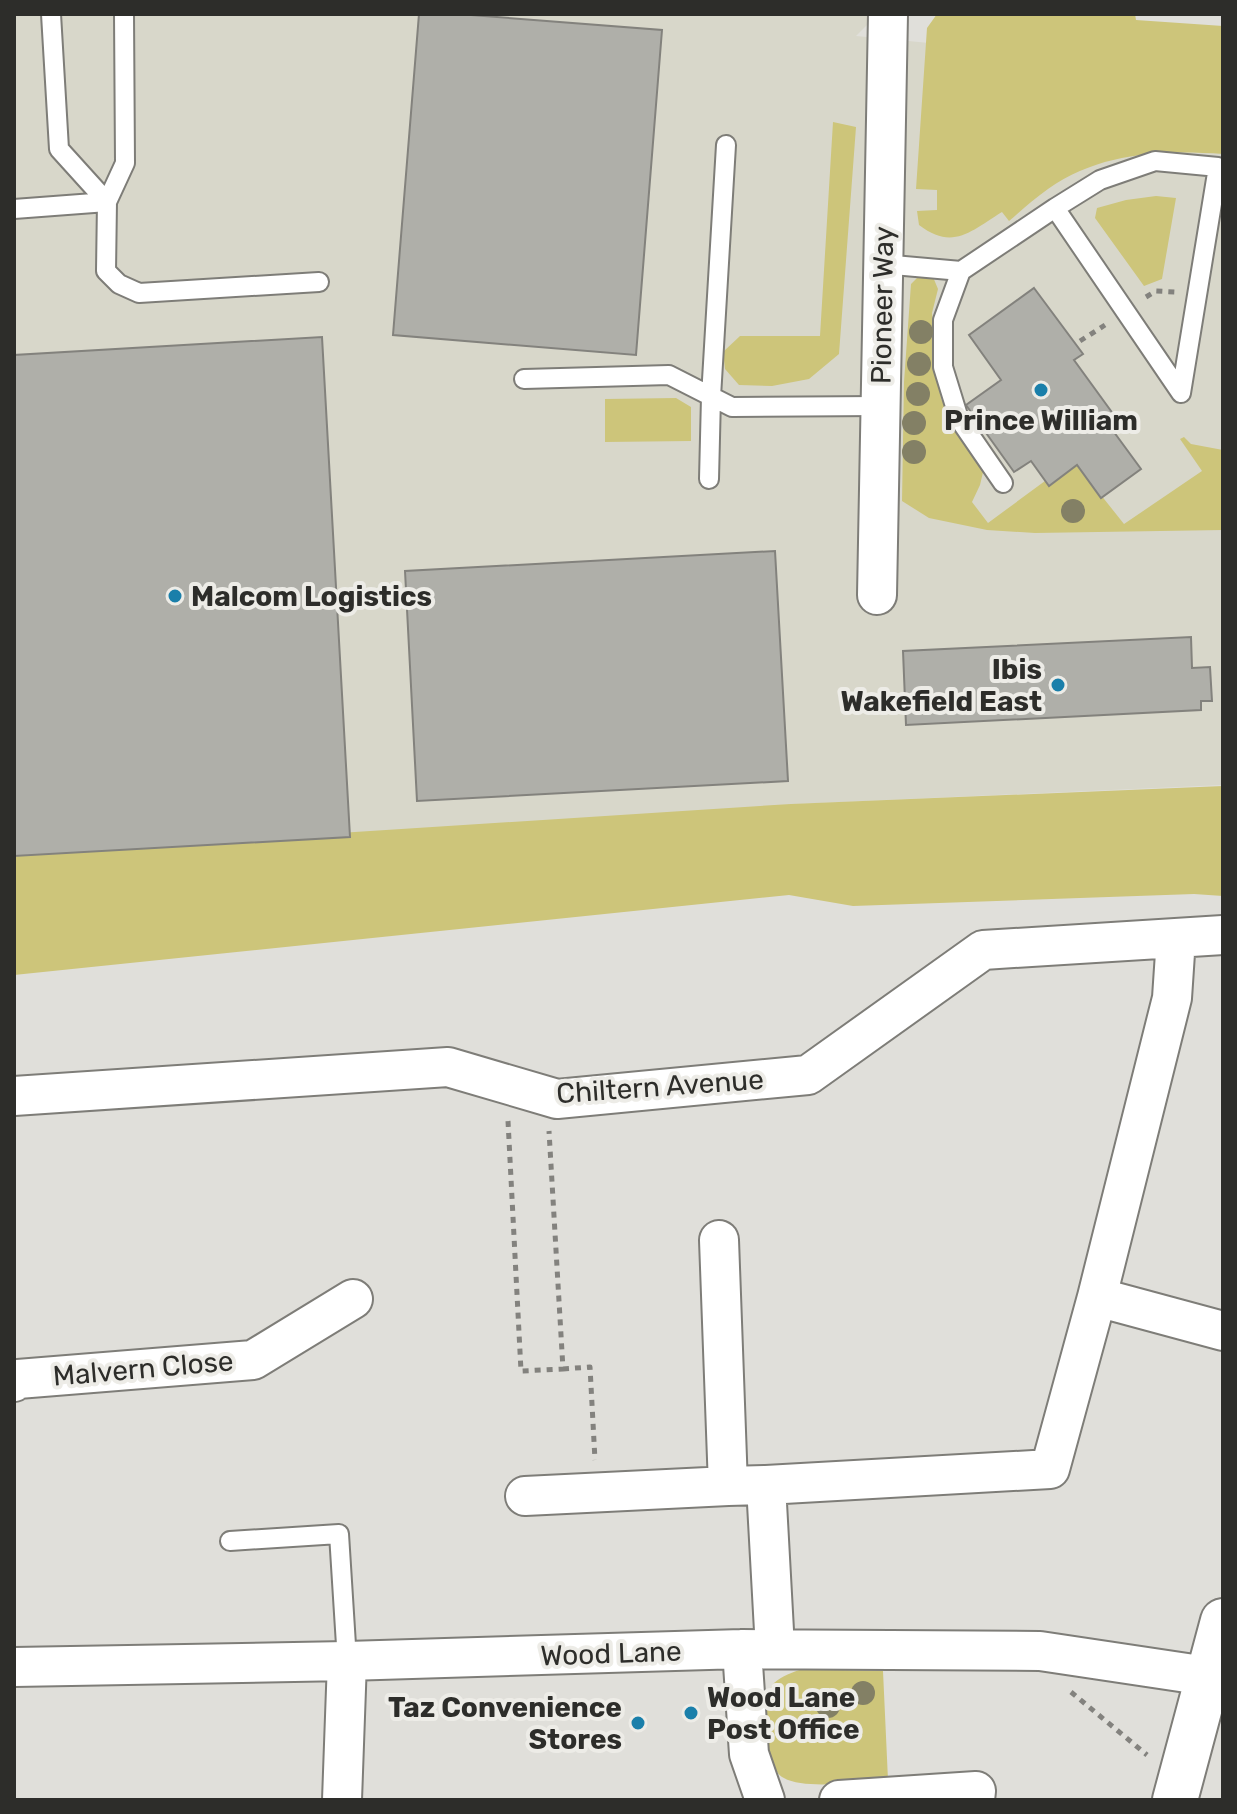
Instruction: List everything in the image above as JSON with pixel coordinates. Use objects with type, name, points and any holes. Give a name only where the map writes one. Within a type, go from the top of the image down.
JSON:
[{"type":"main road","points":[[1177,1791],[1223,1621]]},
{"type":"street","name":"Pioneer Way","points":[[877,595],[888,14]]},
{"type":"street","name":"Chiltern Avenue","points":[[14,1096],[448,1067],[557,1099],[808,1075],[983,950],[1223,935]]},
{"type":"street","points":[[525,1496],[1050,1469],[1172,998],[1176,938]]},
{"type":"street","points":[[719,1240],[728,1486]]},
{"type":"street","points":[[1097,1297],[1223,1331]]},
{"type":"street","name":"Malvern Close","points":[[14,1382],[18,1379],[253,1360],[353,1299]]},
{"type":"street","points":[[765,1800],[749,1754],[766,1485]]},
{"type":"street","name":"Wood Lane","points":[[14,1667],[758,1649],[1040,1651],[1213,1664]]},
{"type":"street","points":[[342,1800],[347,1661]]},
{"type":"street","points":[[839,1800],[976,1791],[975,1800]]},
{"type":"lane","points":[[51,14],[59,149],[107,202]]},
{"type":"lane","points":[[124,14],[125,163],[107,202],[106,271],[119,284],[139,293],[319,282]]},
{"type":"lane","points":[[709,479],[726,145]]},
{"type":"lane","points":[[1003,483],[959,419],[943,367],[943,320],[961,271],[1055,208],[1100,180],[1155,161],[1218,167],[1181,393],[1055,208]]},
{"type":"lane","points":[[14,209],[107,202]]},
{"type":"lane","points":[[882,264],[961,271]]},
{"type":"lane","points":[[524,379],[669,375],[732,407],[880,406]]},
{"type":"lane","points":[[230,1541],[339,1534],[347,1661]]},
{"type":"path","points":[[506,1084],[521,1371],[590,1367],[596,1493]]},
{"type":"path","points":[[547,1096],[563,1369]]},
{"type":"path","points":[[1040,1651],[1058,1681],[1177,1791]]},
{"type":"shaded area","points":[[14,14],[878,14],[856,36],[1223,71],[1223,785],[796,804],[14,975]]},
{"type":"shaded area","points":[[937,14],[1135,14],[1136,20],[1223,26],[1223,154],[1155,154],[1111,161],[1068,177],[1009,221],[1002,212],[962,235],[942,237],[931,233],[919,225],[917,211],[937,210],[937,190],[916,189],[927,28]]},
{"type":"shaded area","points":[[833,122],[856,127],[839,354],[809,379],[772,386],[739,385],[725,369],[723,352],[740,336],[820,336]]},
{"type":"shaded area","points":[[1156,196],[1176,198],[1162,279],[1144,286],[1095,218],[1097,208]]},
{"type":"shaded area","points":[[933,277],[938,289],[932,313],[941,399],[984,468],[972,502],[988,523],[1045,481],[1050,486],[1077,465],[1124,524],[1202,471],[1180,439],[1184,437],[1191,444],[1223,450],[1223,530],[1035,533],[987,530],[929,518],[902,501],[904,382],[911,284],[917,278]]},
{"type":"shaded area","points":[[676,398],[691,407],[691,441],[605,442],[605,399]]},
{"type":"shaded area","points":[[1223,786],[1223,896],[1194,894],[853,906],[789,895],[14,975],[14,854],[791,804]]},
{"type":"shaded area","points":[[802,1669],[883,1671],[888,1780],[804,1784],[782,1777],[776,1770],[766,1731],[767,1702],[774,1683]]},
{"type":"building","points":[[419,14],[458,14],[662,30],[636,355],[393,335]]},
{"type":"building","name":"Prince William","points":[[1034,288],[1083,354],[1074,360],[1119,422],[1111,428],[1141,469],[1101,498],[1077,465],[1049,486],[1031,461],[1014,472],[966,405],[1001,380],[969,335]]},
{"type":"building","name":"Malcom Logistics","points":[[322,337],[350,837],[14,856],[14,355]]},
{"type":"building","points":[[775,551],[788,781],[417,801],[405,571]]},
{"type":"building","name":"Ibis Wakefield East","points":[[1191,637],[1192,668],[1210,667],[1212,701],[1201,701],[1201,710],[906,725],[903,651]]},
{"type":"place","name":"Prince William","points":[[1041,390]]},
{"type":"place","name":"Malcom Logistics","points":[[175,596]]},
{"type":"place","name":"Ibis Wakefield East","points":[[1058,685]]},
{"type":"place","name":"Wood Lane Post Office","points":[[691,1713]]},
{"type":"place","name":"Taz Convenience Stores","points":[[638,1723]]}]
